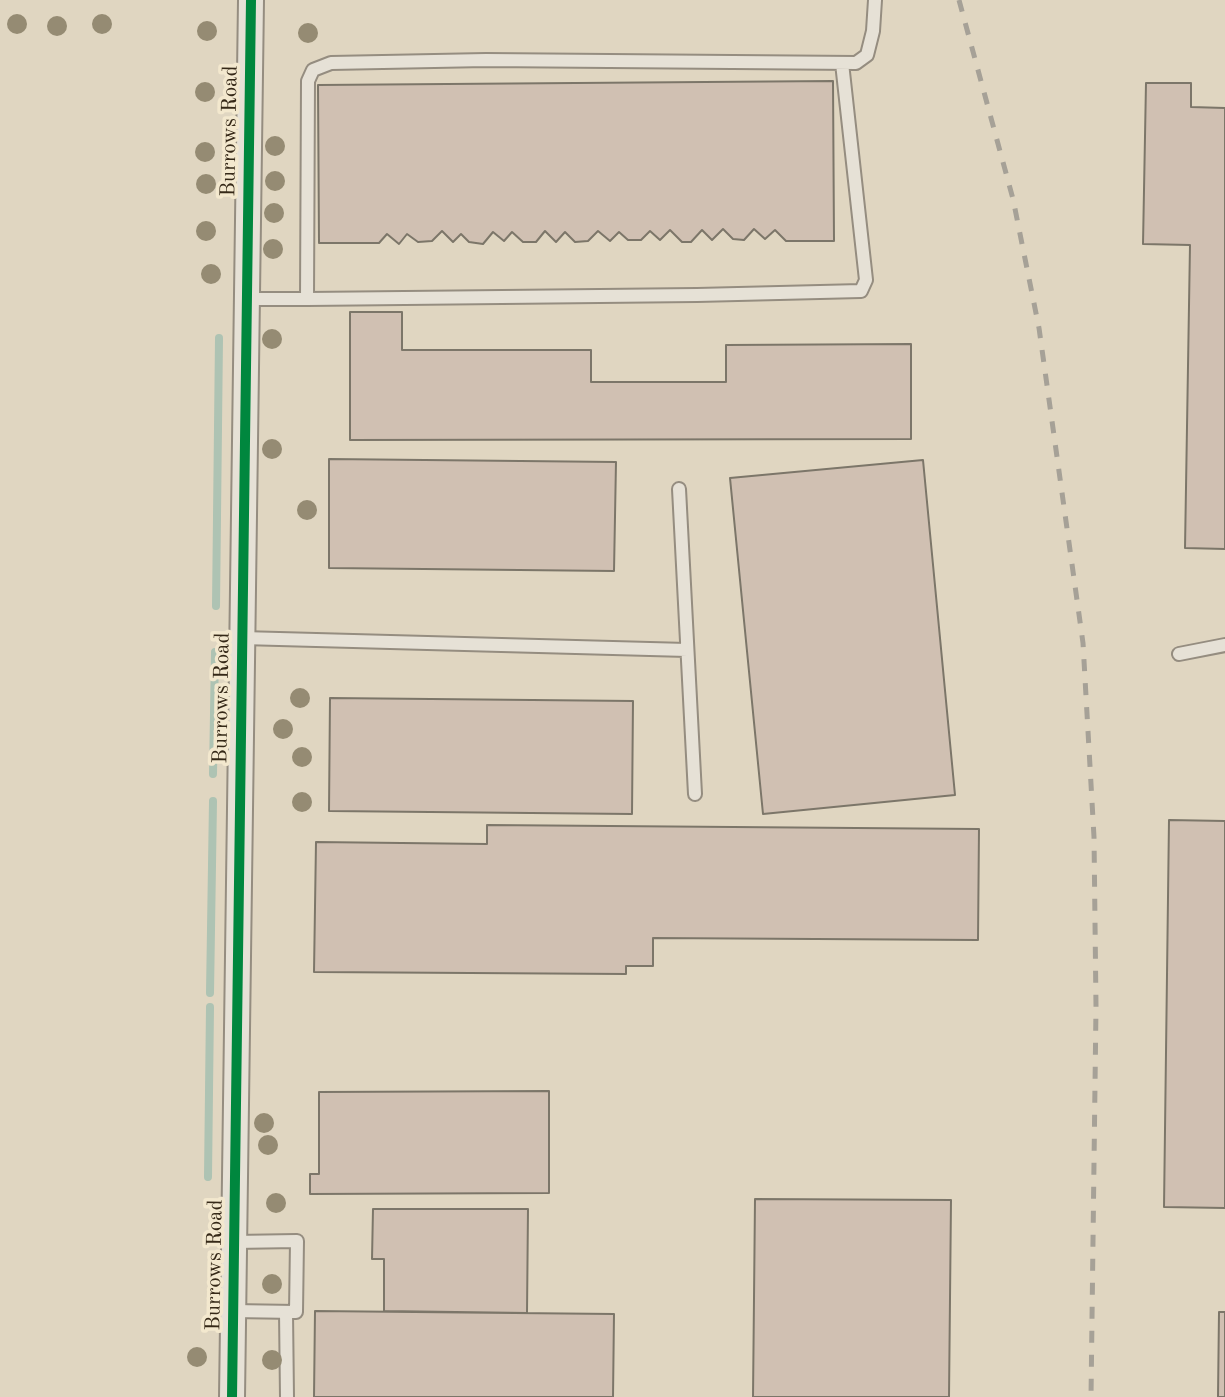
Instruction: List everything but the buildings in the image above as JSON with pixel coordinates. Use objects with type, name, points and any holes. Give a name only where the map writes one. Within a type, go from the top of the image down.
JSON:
[{"type":"street","name":"Burrows Road","points":[[232,1397],[251,0]]},
{"type":"lane","points":[[307,299],[308,81],[313,70],[331,63],[486,60],[856,63],[867,55],[873,31],[875,0]]},
{"type":"lane","points":[[247,299],[861,291],[866,280],[842,63]]},
{"type":"lane","points":[[679,489],[695,794]]},
{"type":"lane","points":[[242,638],[687,650]]},
{"type":"lane","points":[[1179,654],[1225,645]]},
{"type":"lane","points":[[233,1311],[296,1312],[297,1241],[234,1242]]},
{"type":"lane","points":[[286,1312],[287,1397]]},
{"type":"waterway","points":[[216,606],[219,338]]},
{"type":"waterway","points":[[213,774],[215,652]]},
{"type":"waterway","points":[[210,993],[213,801]]},
{"type":"waterway","points":[[208,1177],[210,1007]]},
{"type":"railway","points":[[959,0],[1013,199],[1039,328],[1083,643],[1094,837],[1096,1007],[1091,1397]]},
{"type":"cycle path","points":[[232,1397],[251,0]]}]
